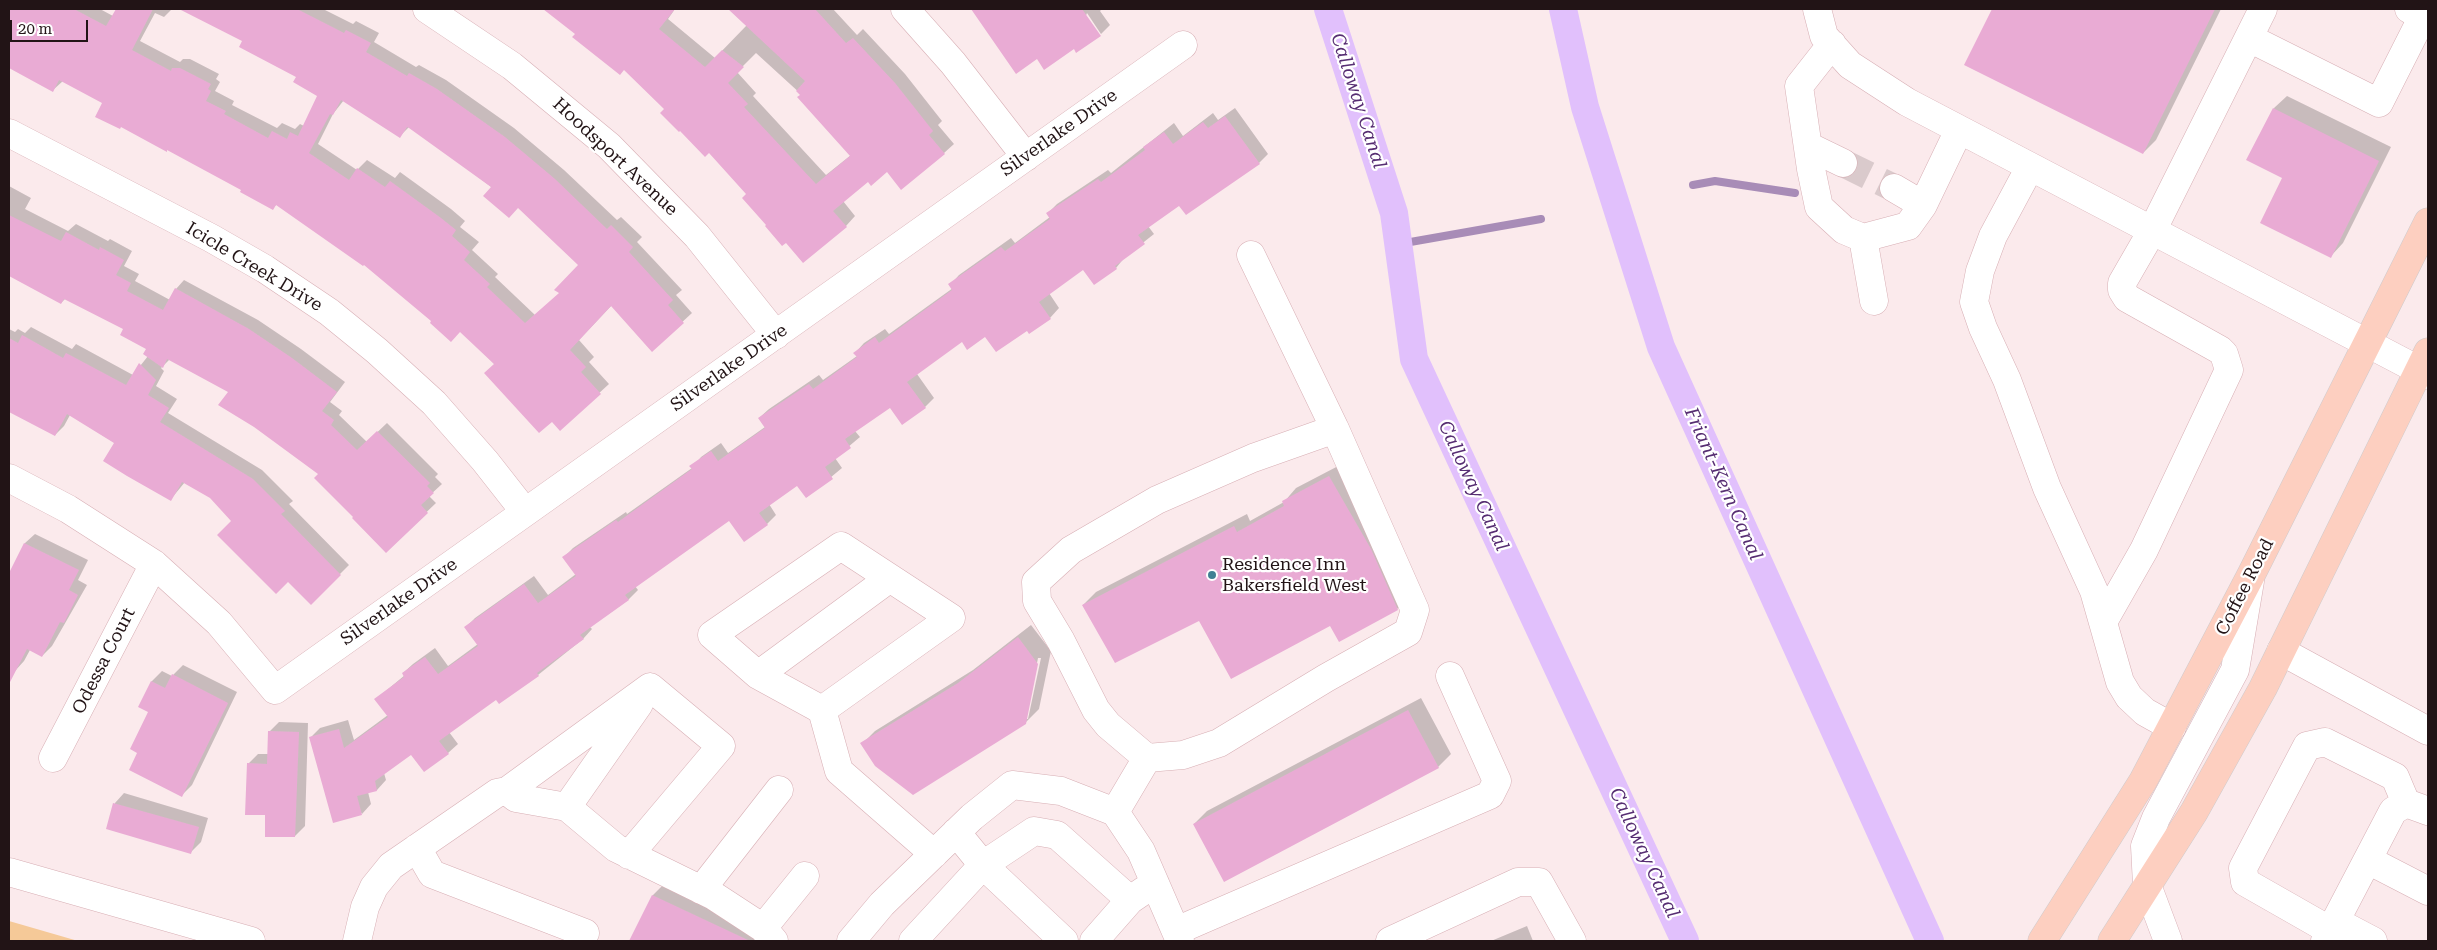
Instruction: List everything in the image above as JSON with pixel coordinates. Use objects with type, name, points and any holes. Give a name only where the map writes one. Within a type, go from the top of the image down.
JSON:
[{"type":"main road","name":"Coffee Road","points":[[2042,941],[2143,782],[2251,575],[2428,222]]},
{"type":"main road","points":[[2112,941],[2194,812],[2282,651],[2425,366]]},
{"type":"street","name":"Hoodsport Avenue","points":[[427,9],[512,66],[562,105],[609,146],[697,236],[776,335]]},
{"type":"street","points":[[905,9],[953,63],[1026,158]]},
{"type":"street","points":[[1817,9],[1824,36],[1850,65],[1907,102],[2367,344],[2425,366]]},
{"type":"street","points":[[2103,622],[2144,550],[2229,370],[2224,354],[2220,350],[2126,298],[2122,290],[2122,283],[2152,231],[2263,9]]},
{"type":"street","points":[[2248,38],[2379,103],[2423,16],[2408,9]]},
{"type":"street","points":[[1832,44],[1799,86],[1811,169],[1819,207],[1844,230],[1862,238],[1908,226],[1923,205],[1959,130]]},
{"type":"street","name":"Silverlake Drive","points":[[154,564],[219,622],[275,690],[1184,46]]},
{"type":"street","name":"Icicle Creek Drive","points":[[9,133],[219,243],[265,269],[329,312],[377,351],[434,403],[485,461],[525,512]]},
{"type":"street","points":[[1808,146],[1843,164]]},
{"type":"street","points":[[2030,167],[1993,236],[1980,271],[1974,302],[1982,328],[2007,380],[2048,488],[2094,591],[2120,682],[2130,697],[2145,712],[2172,727]]},
{"type":"street","points":[[1894,188],[1923,205]]},
{"type":"street","points":[[1862,238],[1874,301]]},
{"type":"street","points":[[1251,255],[1335,429],[1415,610],[1408,632],[1326,678],[1219,743],[1183,754],[1147,758],[1108,725],[1096,710],[1079,675],[1037,601],[1036,582],[1071,550],[1157,500],[1252,458],[1335,429]]},
{"type":"street","points":[[9,478],[68,509],[154,564]]},
{"type":"street","points":[[822,710],[951,618],[841,546],[712,635],[758,674],[822,710],[839,771],[934,854]]},
{"type":"street","name":"Odessa Court","points":[[53,758],[154,564]]},
{"type":"street","points":[[2168,941],[2147,885],[2145,846],[2156,818],[2235,670],[2251,575]]},
{"type":"street","points":[[758,674],[890,578]]},
{"type":"street","points":[[2282,651],[2428,731]]},
{"type":"street","points":[[851,941],[882,904],[956,832],[1012,785],[1061,791],[1115,812],[1141,851],[1178,936],[1490,795],[1497,781],[1450,676]]},
{"type":"street","points":[[356,941],[365,907],[374,887],[391,866],[497,793],[507,791],[650,687]]},
{"type":"street","points":[[567,807],[650,687]]},
{"type":"street","points":[[629,855],[720,746],[650,687]]},
{"type":"street","points":[[2330,931],[2394,810],[2417,807],[2395,777],[2325,742],[2307,746],[2243,868],[2245,882],[2330,931],[2373,941]]},
{"type":"street","points":[[1115,812],[1147,758]]},
{"type":"street","points":[[701,890],[779,790]]},
{"type":"street","points":[[507,791],[516,798],[567,807],[616,848],[701,890],[769,934],[805,876]]},
{"type":"street","points":[[913,941],[983,865],[1034,831],[1057,835],[1130,900]]},
{"type":"street","points":[[956,832],[983,865],[1064,941]]},
{"type":"street","points":[[417,848],[432,874],[585,933]]},
{"type":"street","points":[[2368,860],[2428,891]]},
{"type":"street","points":[[9,872],[251,941]]},
{"type":"street","points":[[1390,941],[1518,882],[1539,882],[1572,941]]},
{"type":"street","points":[[1094,941],[1130,900],[1155,883]]},
{"type":"shaded area","points":[[9,921],[78,941],[9,941]]},
{"type":"building","points":[[9,9],[74,9],[106,26],[116,9],[153,9],[132,50],[171,71],[172,68],[180,68],[211,84],[208,89],[211,91],[206,101],[226,111],[224,114],[268,138],[272,131],[287,139],[290,132],[298,136],[317,96],[293,82],[296,77],[239,47],[242,41],[179,9],[297,9],[344,33],[346,30],[371,43],[366,52],[407,76],[409,73],[437,89],[505,137],[555,179],[607,229],[611,225],[633,247],[629,252],[673,300],[668,305],[684,323],[652,352],[611,306],[570,350],[586,367],[581,372],[601,394],[560,431],[552,422],[539,433],[484,373],[494,364],[460,332],[451,342],[430,323],[431,321],[364,265],[276,205],[273,210],[240,192],[241,190],[167,150],[167,152],[121,127],[120,129],[95,117],[102,103],[59,80],[53,92],[9,68]],"holes":[[[341,100],[400,138],[407,127],[409,128],[491,187],[483,196],[509,218],[518,208],[578,265],[554,290],[559,293],[525,323],[487,287],[490,284],[464,260],[470,252],[452,236],[456,230],[441,218],[390,181],[385,187],[357,168],[349,180],[309,153],[330,114],[333,115]]]},
{"type":"building","points":[[543,9],[675,9],[659,29],[705,67],[722,50],[744,67],[728,83],[748,104],[744,107],[816,184],[850,156],[797,97],[800,95],[796,91],[805,81],[728,9],[815,9],[846,43],[853,38],[895,83],[933,131],[929,135],[945,154],[901,190],[887,172],[871,186],[868,182],[833,211],[847,227],[803,263],[786,243],[782,246],[742,198],[746,194],[709,153],[705,157],[660,113],[664,109],[624,70],[620,75],[572,37],[575,34]]},
{"type":"building","points":[[971,9],[1082,9],[1101,36],[1076,53],[1074,49],[1044,70],[1037,59],[1016,74]]},
{"type":"building","points":[[1992,9],[2215,9],[2143,154],[1964,65]]},
{"type":"building","points":[[2273,108],[2379,161],[2331,258],[2260,223],[2282,178],[2246,160]]},
{"type":"building","points":[[1225,116],[1260,164],[1186,215],[1179,206],[1138,235],[1145,244],[1115,266],[1117,269],[1094,285],[1083,270],[1039,302],[1051,319],[1029,334],[1027,331],[996,352],[985,337],[967,350],[962,342],[907,382],[926,408],[902,425],[890,408],[845,439],[851,448],[825,467],[833,479],[806,498],[797,486],[759,513],[768,525],[744,542],[729,521],[625,595],[629,600],[580,635],[584,639],[537,673],[539,676],[499,704],[496,700],[439,741],[449,754],[424,772],[411,755],[375,781],[377,791],[357,796],[362,815],[333,823],[309,737],[339,729],[344,748],[388,717],[374,699],[404,677],[402,673],[425,657],[438,674],[478,646],[464,627],[524,584],[538,603],[576,576],[562,557],[616,520],[618,522],[692,469],[689,466],[711,451],[718,461],[765,428],[758,418],[809,384],[813,389],[857,357],[853,353],[875,337],[879,343],[952,290],[948,284],[1001,247],[1005,251],[1050,219],[1046,213],[1098,179],[1101,182],[1145,150],[1143,147],[1164,132],[1173,144],[1203,122],[1208,128]]},
{"type":"building","points":[[9,215],[61,241],[66,232],[99,250],[100,247],[124,260],[116,275],[131,283],[127,291],[163,310],[175,288],[249,329],[292,358],[337,392],[322,411],[334,420],[331,425],[357,450],[377,431],[430,483],[427,486],[434,493],[421,505],[428,513],[386,553],[314,478],[318,474],[254,427],[218,405],[228,392],[167,359],[163,368],[143,354],[146,349],[120,335],[123,329],[64,299],[61,304],[9,276]]},
{"type":"building","points":[[22,335],[63,358],[66,353],[126,385],[139,363],[156,380],[148,395],[169,408],[160,422],[253,479],[285,511],[281,514],[341,575],[311,605],[288,582],[276,594],[217,535],[231,521],[210,498],[182,482],[171,501],[127,476],[103,461],[114,443],[67,414],[55,436],[9,412],[9,338],[18,343]]},
{"type":"building","name":"Residence Inn Bakersfield West","points":[[1329,476],[1371,549],[1398,610],[1339,642],[1330,626],[1231,679],[1199,621],[1115,663],[1082,605],[1234,526],[1237,532],[1284,506],[1282,501]]},
{"type":"building","points":[[24,543],[79,570],[69,590],[78,595],[64,623],[60,622],[42,657],[27,649],[9,684],[9,573]]},
{"type":"building","points":[[1018,637],[1038,664],[1026,724],[913,795],[875,766],[860,743],[958,683]]},
{"type":"building","points":[[172,674],[228,703],[182,797],[129,770],[137,753],[130,749],[148,712],[138,707],[151,681],[165,688]]},
{"type":"building","points":[[1408,710],[1439,768],[1224,882],[1193,824]]},
{"type":"building","points":[[268,731],[299,732],[295,837],[265,837],[265,815],[245,815],[247,763],[267,764]]},
{"type":"building","points":[[113,803],[199,827],[191,854],[106,829]]},
{"type":"building","points":[[652,895],[750,941],[629,941]]},
{"type":"waterway","name":"Calloway Canal","points":[[1328,9],[1394,213],[1414,359],[1685,941]]},
{"type":"waterway","name":"Friant-Kern Canal","points":[[1563,9],[1585,107],[1661,347],[1930,941]]},
{"type":"waterway","points":[[1693,185],[1715,181],[1795,193]]},
{"type":"waterway","points":[[1399,244],[1541,219]]},
{"type":"tunnel","points":[[1843,163],[1894,188]]},
{"type":"place","name":"Residence Inn Bakersfield West","points":[[1212,575]]}]
